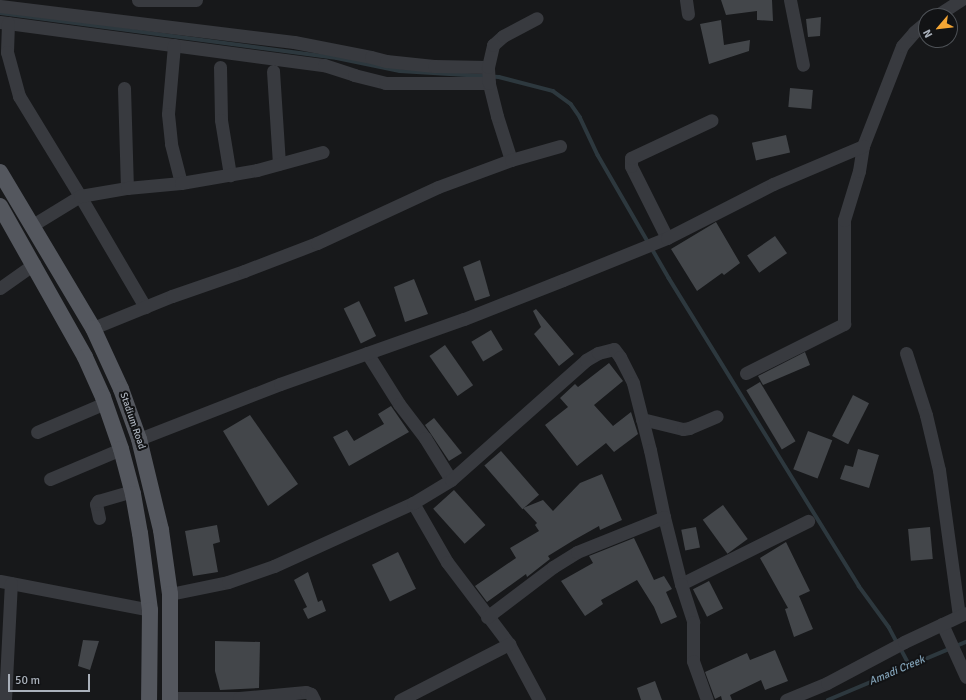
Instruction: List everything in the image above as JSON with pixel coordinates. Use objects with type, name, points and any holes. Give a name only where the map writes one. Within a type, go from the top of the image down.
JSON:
[{"type":"main road","name":"Stadium Road","points":[[0,172],[93,328],[121,389],[139,439],[161,530],[170,594],[170,699]]},
{"type":"main road","name":"Stadium Road","points":[[0,206],[85,357],[105,403],[121,448],[132,491],[140,532],[150,610],[148,700]]},
{"type":"main road","points":[[140,532],[161,530]]},
{"type":"street","points":[[138,0],[196,0]]},
{"type":"street","points":[[686,0],[688,14]]},
{"type":"street","points":[[790,0],[803,64]]},
{"type":"street","points":[[948,8],[961,0]]},
{"type":"street","points":[[0,6],[294,42],[371,56],[386,61],[434,66],[488,67]]},
{"type":"street","points":[[511,160],[497,116],[489,83],[488,67],[493,45],[503,36],[537,18]]},
{"type":"street","points":[[145,307],[19,96],[7,52],[4,23],[324,65],[385,83],[489,83]]},
{"type":"street","points":[[746,373],[844,324],[844,220],[859,171],[863,146],[902,46],[918,29]]},
{"type":"street","points":[[174,45],[168,114],[171,144],[181,183]]},
{"type":"street","points":[[220,67],[221,120],[230,175]]},
{"type":"street","points":[[273,71],[279,164]]},
{"type":"street","points":[[124,88],[127,188]]},
{"type":"street","points":[[663,239],[632,166],[631,158],[712,120]]},
{"type":"street","points":[[93,328],[317,243],[438,187],[511,160],[560,146]]},
{"type":"street","points":[[139,439],[280,384],[464,320],[663,239],[773,184],[863,146]]},
{"type":"street","points":[[31,226],[80,196],[127,188],[181,183],[258,170],[324,152]]},
{"type":"street","points":[[0,288],[34,264]]},
{"type":"street","points":[[170,594],[228,582],[274,566],[413,503],[451,480],[586,360],[606,349],[616,351],[633,383],[664,517],[681,584],[693,622],[693,661],[707,700]]},
{"type":"street","points":[[367,353],[399,404],[425,438],[451,480]]},
{"type":"street","points":[[786,700],[827,683],[904,642],[944,629],[962,614],[939,470],[926,415],[906,353]]},
{"type":"street","points":[[37,432],[105,403]]},
{"type":"street","points":[[642,419],[683,429],[696,426],[717,416]]},
{"type":"street","points":[[50,479],[121,448]]},
{"type":"street","points":[[99,518],[96,504],[98,501],[132,491]]},
{"type":"street","points":[[413,503],[447,562],[487,617],[509,644],[534,698]]},
{"type":"street","points":[[487,617],[553,567],[577,552],[664,517]]},
{"type":"street","points":[[681,584],[808,521]]},
{"type":"street","points":[[5,700],[5,582],[150,610]]},
{"type":"street","points":[[944,629],[966,677]]},
{"type":"street","points":[[400,700],[509,644]]},
{"type":"street","points":[[170,699],[239,698],[306,692],[311,694],[314,700]]},
{"type":"building","points":[[721,0],[772,0],[773,21],[757,20],[757,11],[726,15]]},
{"type":"building","points":[[821,17],[820,36],[808,37],[806,19]]},
{"type":"building","points":[[721,20],[724,45],[750,40],[749,51],[709,64],[700,24]]},
{"type":"building","points":[[790,88],[813,90],[811,109],[788,107]]},
{"type":"building","points":[[786,135],[790,153],[756,160],[752,143]]},
{"type":"building","points":[[716,222],[740,263],[724,275],[722,273],[697,291],[671,249]]},
{"type":"building","points":[[775,236],[787,253],[759,273],[747,256]]},
{"type":"building","points":[[480,260],[490,296],[475,301],[463,267]]},
{"type":"building","points":[[414,279],[428,314],[405,322],[394,287]]},
{"type":"building","points":[[359,301],[376,336],[361,344],[344,308]]},
{"type":"building","points":[[536,309],[574,354],[559,366],[534,334],[541,327],[533,311]]},
{"type":"building","points":[[491,330],[503,350],[483,362],[471,342]]},
{"type":"building","points":[[445,345],[473,385],[458,396],[429,356]]},
{"type":"building","points":[[805,352],[810,365],[763,385],[758,376]]},
{"type":"building","points":[[609,363],[623,381],[594,405],[613,426],[631,412],[638,434],[614,452],[606,443],[577,466],[545,425],[568,407],[560,398],[575,384],[578,387]]},
{"type":"building","points":[[760,382],[796,441],[782,449],[746,390]]},
{"type":"building","points":[[853,395],[869,403],[848,444],[832,436]]},
{"type":"building","points":[[391,406],[409,432],[349,466],[333,437],[347,430],[354,441],[384,424],[378,414]]},
{"type":"building","points":[[250,415],[298,484],[268,506],[223,431]]},
{"type":"building","points":[[434,418],[462,453],[449,461],[425,425]]},
{"type":"building","points":[[808,431],[832,440],[818,479],[793,469]]},
{"type":"building","points":[[858,449],[879,455],[869,488],[840,479],[845,465],[853,467]]},
{"type":"building","points":[[501,451],[539,495],[522,509],[484,465]]},
{"type":"building","points":[[602,474],[622,520],[600,530],[599,526],[574,540],[548,556],[550,559],[527,577],[526,574],[487,602],[475,586],[516,558],[510,548],[539,531],[535,525],[537,523],[523,508],[543,500],[553,511],[580,483]]},
{"type":"building","points":[[454,490],[485,525],[465,544],[433,509]]},
{"type":"building","points":[[723,505],[748,539],[727,554],[703,520]]},
{"type":"building","points":[[217,525],[220,542],[213,544],[218,572],[193,576],[185,531]]},
{"type":"building","points":[[696,527],[700,548],[685,550],[681,530]]},
{"type":"building","points":[[930,527],[933,559],[911,561],[908,529]]},
{"type":"building","points":[[634,538],[654,580],[664,576],[672,589],[666,592],[677,617],[661,624],[654,607],[637,580],[601,600],[603,604],[585,616],[561,581],[593,563],[589,556]]},
{"type":"building","points":[[786,542],[810,591],[799,596],[813,629],[794,637],[785,609],[788,608],[760,558]]},
{"type":"building","points":[[398,552],[416,589],[390,602],[372,565]]},
{"type":"building","points":[[308,572],[318,602],[322,600],[326,611],[308,619],[303,609],[307,607],[294,580]]},
{"type":"building","points":[[709,581],[723,609],[707,617],[693,589]]},
{"type":"building","points":[[83,640],[99,641],[90,670],[78,666]]},
{"type":"building","points":[[215,641],[260,642],[259,688],[220,690],[215,671]]},
{"type":"building","points":[[775,650],[788,681],[765,690],[761,680],[730,695],[732,700],[722,700],[721,696],[715,699],[705,672],[747,653],[750,660]]},
{"type":"building","points":[[655,681],[662,700],[641,700],[637,688]]},
{"type":"waterway","points":[[0,13],[337,58],[400,71],[499,77],[553,91],[571,104],[580,117],[598,155],[669,278],[859,586],[889,627],[897,642]]},
{"type":"waterway","name":"Amadi Creek","points":[[828,700],[966,642]]},
{"type":"waterway","points":[[900,647],[910,666]]}]
